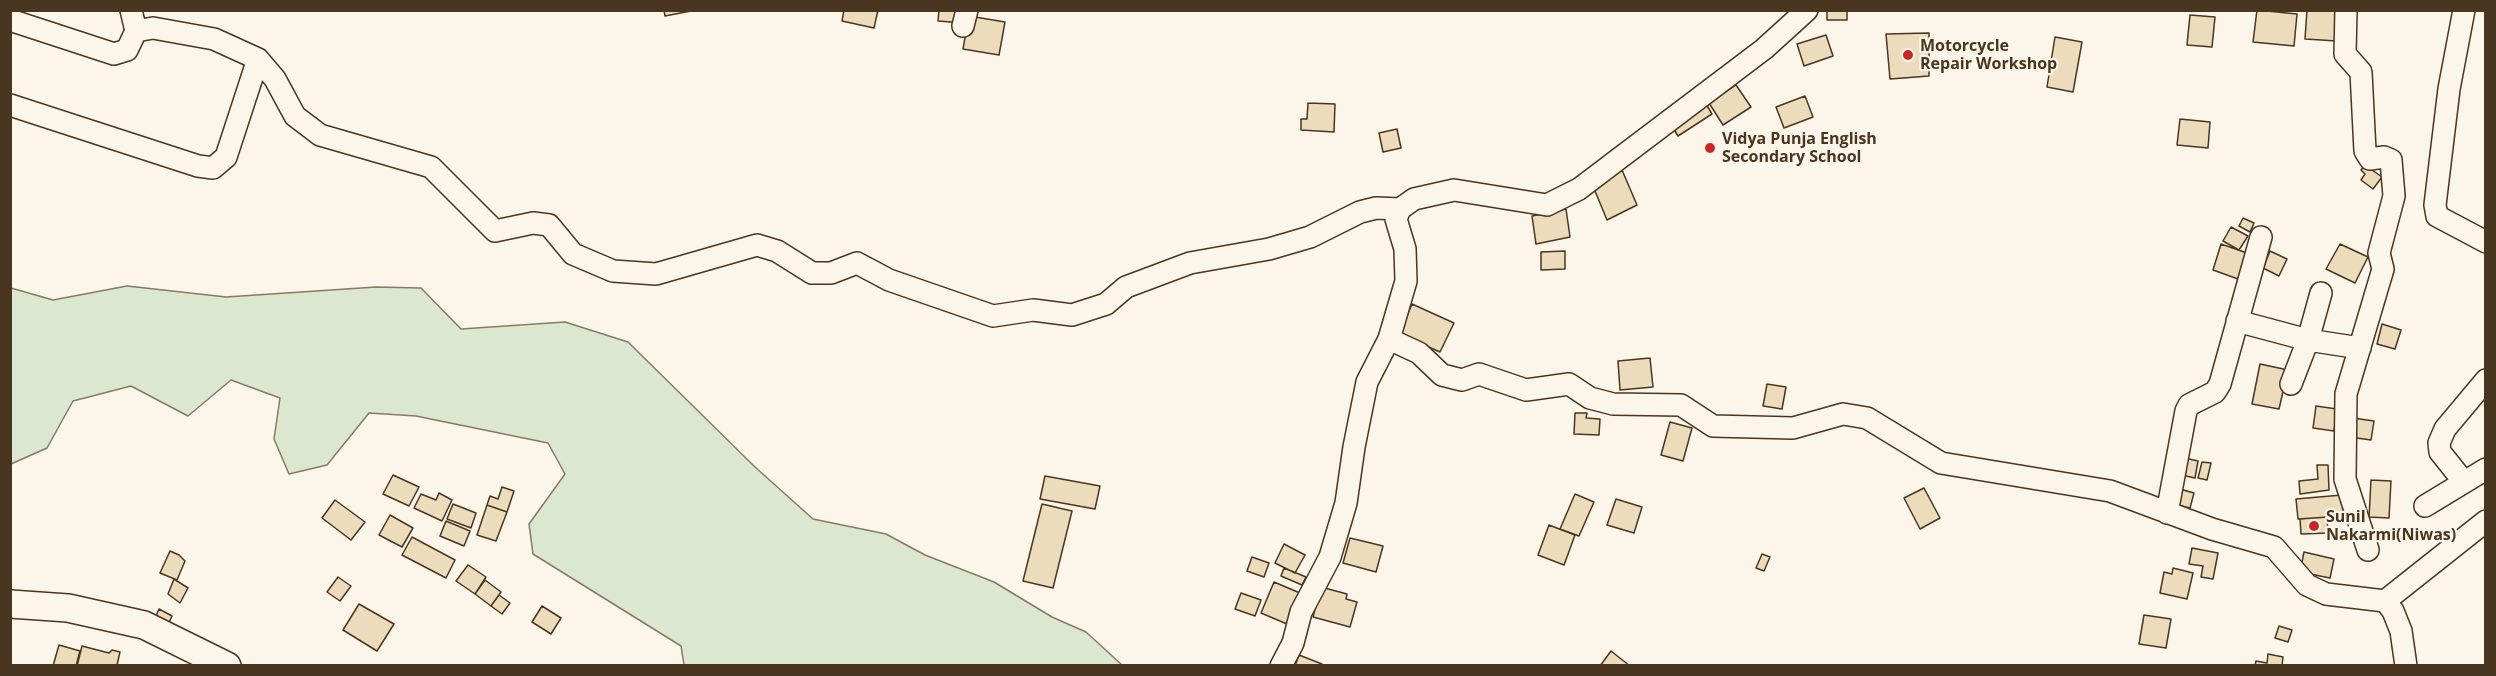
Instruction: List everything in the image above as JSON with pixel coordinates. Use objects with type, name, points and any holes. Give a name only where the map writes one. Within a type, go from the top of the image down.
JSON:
[{"type":"main road","points":[[10,604],[68,608],[144,626],[227,666]]},
{"type":"street","points":[[10,20],[114,54],[127,50],[136,32],[131,10]]},
{"type":"street","points":[[1281,666],[1293,643],[1301,612],[1330,557],[1346,503],[1367,382],[1389,339],[1406,281],[1405,249],[1396,219],[1400,209],[1414,199],[1454,190],[1547,205],[1579,189],[1764,49],[1807,10]]},
{"type":"street","points":[[2346,10],[2345,54],[2361,72],[2365,151],[2370,159],[2391,160],[2394,196],[2379,253],[2383,269],[2346,394],[2345,479],[2368,550]]},
{"type":"street","points":[[2464,10],[2449,88],[2435,205],[2437,216],[2486,242]]},
{"type":"street","points":[[136,32],[153,28],[214,39],[258,59],[275,79],[295,116],[320,135],[431,167],[495,231],[533,223],[549,225],[573,254],[613,271],[656,274],[757,245],[777,251],[812,273],[831,273],[856,262],[889,280],[993,315],[1033,310],[1072,315],[1106,303],[1126,287],[1190,264],[1269,249],[1310,237],[1360,212],[1376,208],[1400,209]]},
{"type":"street","points":[[10,105],[198,166],[213,168],[226,157],[258,59]]},
{"type":"street","points":[[2167,513],[2186,411],[2189,405],[2215,392],[2220,384],[2261,237]]},
{"type":"street","points":[[2291,384],[2308,340],[2321,293]]},
{"type":"street","points":[[2237,321],[2308,340],[2360,348]]},
{"type":"street","points":[[1389,339],[1419,353],[1442,375],[1462,380],[1479,374],[1526,390],[1569,384],[1590,398],[1613,404],[1681,405],[1713,426],[1793,428],[1843,414],[1867,418],[1941,463],[2110,490],[2167,513],[2274,548],[2307,585],[2326,594],[2385,600],[2486,521]]},
{"type":"street","points":[[2464,482],[2440,452],[2439,443],[2445,429],[2486,380]]},
{"type":"street","points":[[2425,506],[2486,469]]},
{"type":"street","points":[[2385,600],[2401,631],[2406,666]]},
{"type":"green space","points":[[127,286],[226,297],[376,287],[421,288],[461,329],[565,322],[628,342],[755,467],[813,519],[886,534],[925,555],[994,582],[1052,617],[1086,632],[1122,665],[684,665],[681,646],[533,554],[529,524],[565,474],[548,443],[416,416],[369,413],[327,465],[289,474],[274,439],[280,398],[231,380],[188,416],[131,386],[73,401],[47,448],[11,464],[11,288],[53,300]]},
{"type":"building","points":[[664,10],[696,10],[665,16]]},
{"type":"building","points":[[844,10],[878,10],[874,28],[842,21]]},
{"type":"building","points":[[939,10],[965,10],[964,23],[938,21]]},
{"type":"building","points":[[1827,10],[1847,10],[1847,20],[1827,20]]},
{"type":"building","points":[[2257,10],[2297,14],[2294,46],[2253,42]]},
{"type":"building","points":[[2307,10],[2339,10],[2337,41],[2305,39]]},
{"type":"building","points":[[2190,15],[2215,17],[2212,47],[2187,45]]},
{"type":"building","points":[[969,16],[1005,22],[999,55],[963,49]]},
{"type":"building","name":"Motorcycle Repair Workshop","points":[[1929,33],[1929,76],[1890,79],[1886,34]]},
{"type":"building","points":[[1826,35],[1833,56],[1804,66],[1797,44]]},
{"type":"building","points":[[2055,37],[2082,42],[2073,92],[2047,87]]},
{"type":"building","points":[[1736,85],[1751,107],[1723,125],[1709,103]]},
{"type":"building","points":[[1805,96],[1813,117],[1784,128],[1776,107]]},
{"type":"building","points":[[1705,102],[1712,114],[1678,136],[1671,124]]},
{"type":"building","points":[[1308,103],[1335,104],[1334,132],[1301,130],[1301,119],[1307,119]]},
{"type":"building","points":[[2180,119],[2210,122],[2208,148],[2177,145]]},
{"type":"building","points":[[1397,129],[1401,148],[1383,152],[1379,133]]},
{"type":"building","points":[[2365,165],[2382,177],[2373,189],[2361,180],[2365,174],[2361,170]]},
{"type":"building","points":[[1622,170],[1637,205],[1607,220],[1593,186]]},
{"type":"building","points":[[1566,209],[1570,237],[1536,244],[1532,216]]},
{"type":"building","points":[[2243,218],[2254,223],[2250,232],[2239,226]]},
{"type":"building","points":[[2231,227],[2248,236],[2239,250],[2223,241]]},
{"type":"building","points":[[2221,244],[2247,253],[2238,279],[2213,270]]},
{"type":"building","points":[[2340,244],[2368,257],[2355,283],[2326,269]]},
{"type":"building","points":[[1565,251],[1565,269],[1541,270],[1541,252]]},
{"type":"building","points":[[2270,251],[2287,259],[2279,276],[2263,268]]},
{"type":"building","points":[[1412,304],[1454,323],[1440,352],[1399,334]]},
{"type":"building","points":[[2382,324],[2401,330],[2395,349],[2377,344]]},
{"type":"building","points":[[1650,358],[1653,387],[1620,390],[1618,361]]},
{"type":"building","points":[[2260,364],[2288,370],[2279,409],[2252,404]]},
{"type":"building","points":[[1767,384],[1786,387],[1782,409],[1763,406]]},
{"type":"building","points":[[2316,406],[2337,409],[2334,431],[2313,428]]},
{"type":"building","points":[[1575,413],[1587,413],[1586,418],[1600,419],[1599,435],[1574,434]]},
{"type":"building","points":[[2353,418],[2374,421],[2371,440],[2350,437]]},
{"type":"building","points":[[1670,422],[1692,428],[1683,461],[1661,455]]},
{"type":"building","points":[[2180,457],[2198,461],[2195,478],[2177,474]]},
{"type":"building","points":[[2202,462],[2211,463],[2207,480],[2198,478]]},
{"type":"building","points":[[2317,465],[2328,465],[2329,490],[2300,494],[2299,481],[2318,479]]},
{"type":"building","points":[[393,475],[419,487],[409,506],[383,494]]},
{"type":"building","points":[[1045,476],[1100,486],[1095,509],[1040,499]]},
{"type":"building","points":[[2371,480],[2391,481],[2389,518],[2369,517]]},
{"type":"building","points":[[502,487],[514,491],[507,512],[487,505],[490,496],[498,499]]},
{"type":"building","points":[[1924,488],[1940,518],[1920,529],[1904,498]]},
{"type":"building","points":[[2176,488],[2194,493],[2190,508],[2172,504]]},
{"type":"building","points":[[439,493],[452,500],[442,521],[414,508],[421,494],[436,500]]},
{"type":"building","points":[[1575,494],[1594,502],[1579,536],[1560,529]]},
{"type":"building","points":[[2342,495],[2343,516],[2298,519],[2296,499]]},
{"type":"building","points":[[1616,499],[1642,507],[1634,533],[1607,525]]},
{"type":"building","points":[[335,500],[365,522],[351,540],[322,518]]},
{"type":"building","points":[[453,504],[476,513],[471,528],[447,519]]},
{"type":"building","points":[[1042,504],[1072,511],[1053,588],[1023,581]]},
{"type":"building","points":[[487,505],[507,512],[496,541],[477,535]]},
{"type":"building","points":[[390,515],[413,528],[402,547],[379,535]]},
{"type":"building","name":"Sunil Nakarmi(Niwas)","points":[[2327,517],[2328,533],[2301,534],[2300,519]]},
{"type":"building","points":[[446,521],[470,531],[464,546],[440,536]]},
{"type":"building","points":[[1549,525],[1575,535],[1564,565],[1538,555]]},
{"type":"building","points":[[412,537],[455,560],[446,578],[402,555]]},
{"type":"building","points":[[1350,538],[1383,546],[1376,572],[1343,563]]},
{"type":"building","points":[[1284,544],[1305,555],[1295,573],[1275,563]]},
{"type":"building","points":[[2192,548],[2218,553],[2213,579],[2201,577],[2203,566],[2189,564]]},
{"type":"building","points":[[170,551],[185,561],[177,580],[160,573]]},
{"type":"building","points":[[2304,552],[2334,559],[2330,578],[2300,572]]},
{"type":"building","points":[[1762,554],[1770,557],[1764,571],[1756,568]]},
{"type":"building","points":[[1252,557],[1269,563],[1264,577],[1247,571]]},
{"type":"building","points":[[468,565],[486,577],[475,594],[456,581]]},
{"type":"building","points":[[1284,568],[1306,577],[1302,585],[1281,576]]},
{"type":"building","points":[[2173,568],[2193,573],[2187,599],[2160,593],[2164,572],[2172,574]]},
{"type":"building","points":[[338,577],[351,586],[340,601],[327,592]]},
{"type":"building","points":[[174,579],[188,588],[180,603],[168,594]]},
{"type":"building","points":[[485,580],[501,592],[491,606],[475,594]]},
{"type":"building","points":[[1274,582],[1300,593],[1287,624],[1261,613]]},
{"type":"building","points":[[1321,587],[1347,594],[1346,599],[1357,602],[1350,627],[1313,617]]},
{"type":"building","points":[[1241,593],[1261,600],[1255,616],[1235,609]]},
{"type":"building","points":[[499,595],[510,603],[502,614],[491,606]]},
{"type":"building","points":[[359,604],[394,624],[377,651],[343,630]]},
{"type":"building","points":[[542,606],[561,618],[551,634],[532,622]]},
{"type":"building","points":[[159,609],[172,616],[166,629],[153,623]]},
{"type":"building","points":[[2144,615],[2171,619],[2166,648],[2139,644]]},
{"type":"building","points":[[2279,626],[2292,630],[2288,642],[2275,638]]},
{"type":"building","points":[[59,645],[80,651],[76,666],[53,666]]},
{"type":"building","points":[[82,646],[109,653],[112,650],[120,652],[117,665],[77,666]]},
{"type":"building","points":[[1611,651],[1630,666],[1600,666]]},
{"type":"building","points":[[2268,654],[2283,657],[2282,666],[2255,666],[2256,661],[2267,663]]},
{"type":"building","points":[[1299,655],[1322,664],[1321,666],[1295,666]]},
{"type":"place","name":"Motorcycle Repair Workshop","points":[[1908,55]]},
{"type":"place","name":"Vidya Punja English Secondary School","points":[[1710,148]]},
{"type":"place","name":"Sunil Nakarmi(Niwas)","points":[[2314,526]]}]
